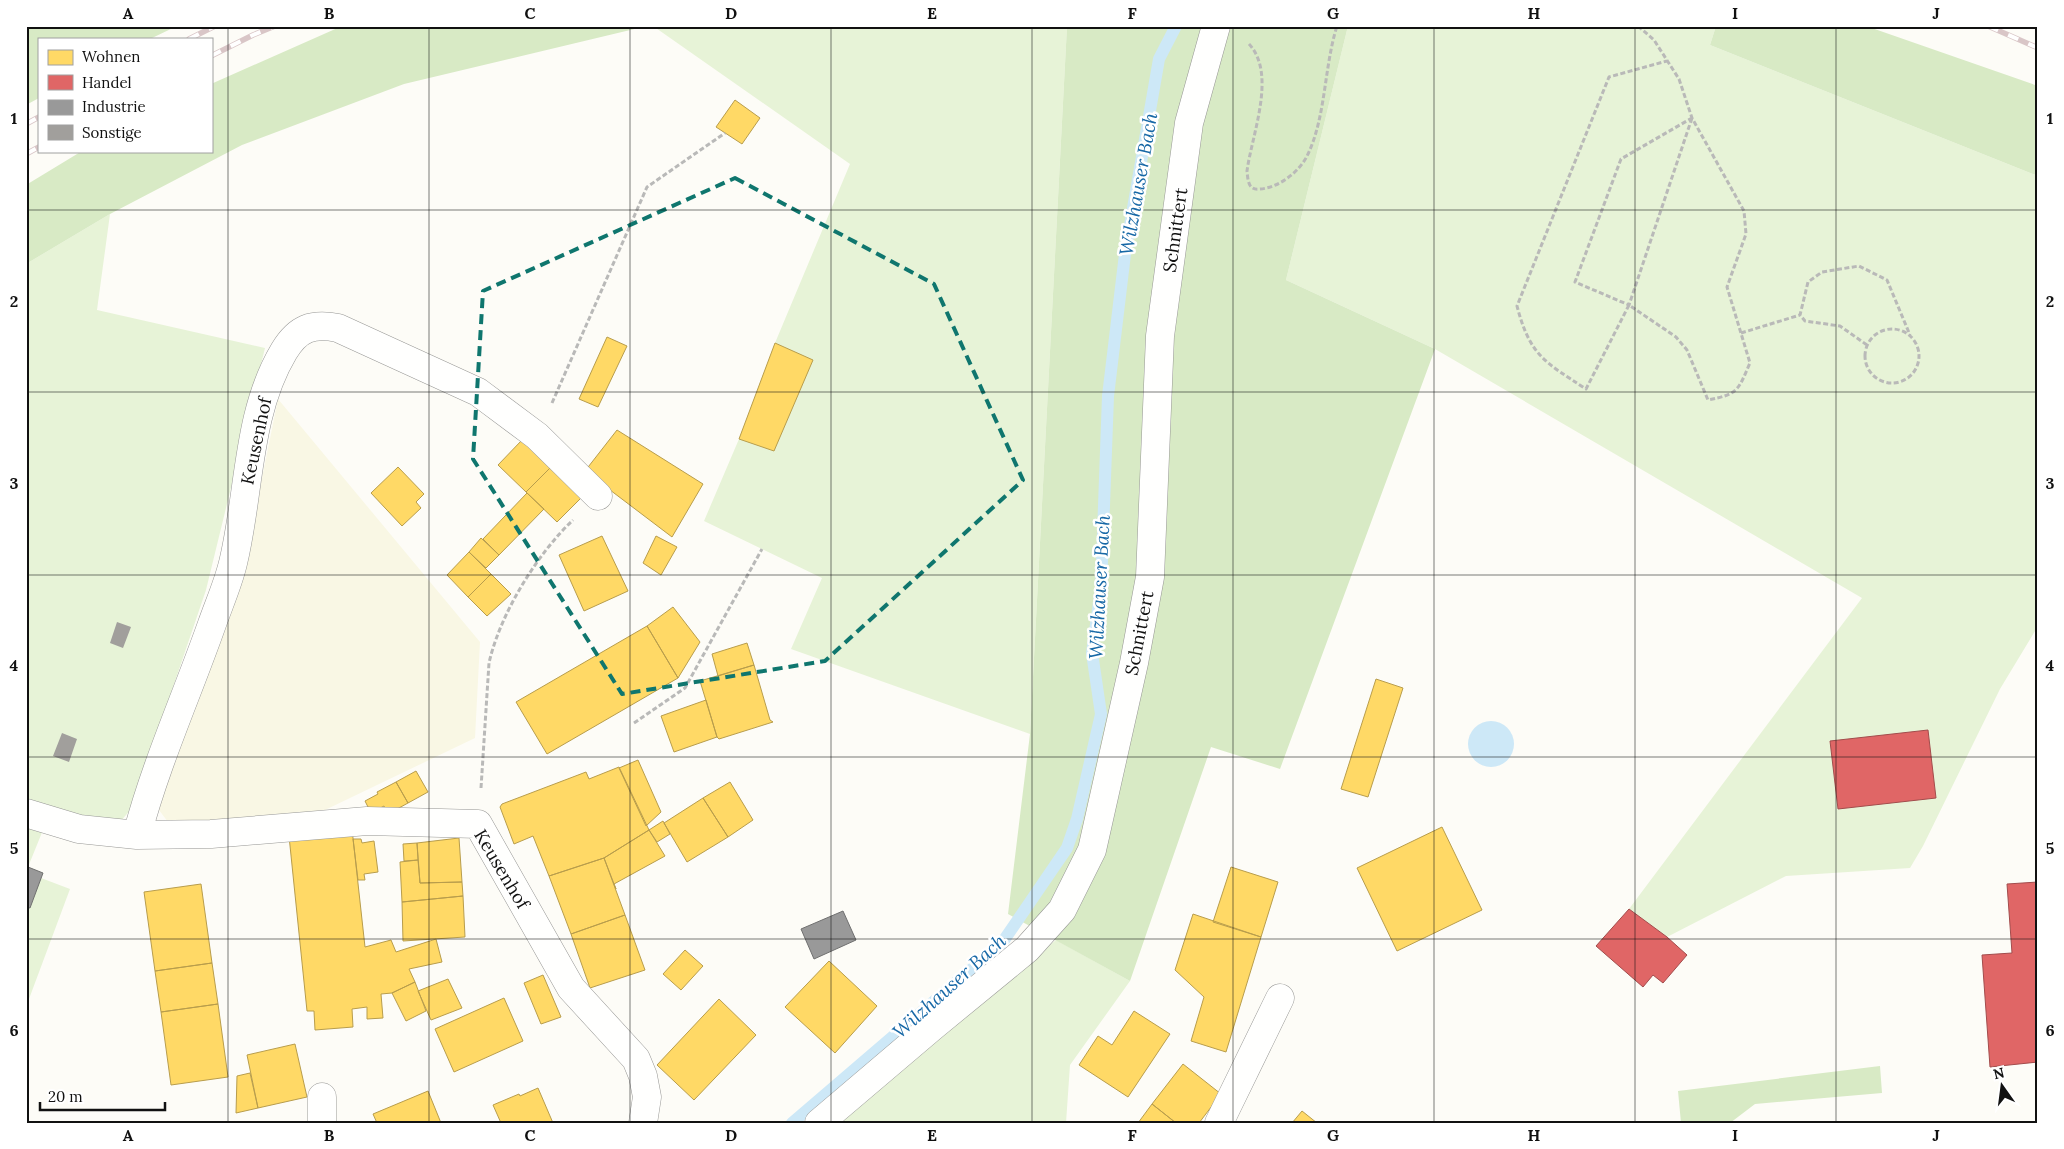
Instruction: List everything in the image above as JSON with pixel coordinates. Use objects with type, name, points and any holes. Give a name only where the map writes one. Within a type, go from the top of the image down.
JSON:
[{"type":"lane","name":"Schnittert","points":[[819,1123],[1027,949],[1062,910],[1092,850],[1134,663],[1150,577],[1160,336],[1189,123],[1216,26]]},
{"type":"lane","name":"Keusenhof","points":[[137,835],[149,792],[233,564],[258,418],[265,394],[283,352],[294,336],[310,327],[324,325],[338,328],[478,392],[537,436],[598,496]]},
{"type":"lane","name":"Keusenhof","points":[[26,813],[79,828],[137,835],[211,834],[367,821],[478,824],[571,988],[636,1059],[644,1076],[647,1097],[643,1123]]},
{"type":"lane","points":[[1219,1123],[1280,998]]},
{"type":"path","points":[[1249,43],[1255,50],[1261,66],[1263,83],[1247,170],[1248,183],[1251,188],[1256,190],[1266,189],[1283,181],[1308,155],[1316,131],[1329,55],[1337,26]]},
{"type":"path","points":[[1638,26],[1654,40],[1679,79],[1692,118],[1744,211],[1746,234],[1727,287],[1750,363],[1736,391],[1725,397],[1708,400],[1687,350],[1676,337],[1629,305],[1575,282],[1621,159],[1692,118]]},
{"type":"path","points":[[1668,61],[1609,77],[1517,306],[1522,326],[1536,352],[1546,363],[1586,389],[1629,305],[1692,118]]},
{"type":"path","points":[[537,436],[646,187],[725,133]]},
{"type":"path","points":[[1800,315],[1808,282],[1822,272],[1859,266],[1887,280],[1910,335],[1918,345],[1919,362],[1915,370],[1902,381],[1885,382],[1871,372],[1867,364],[1866,354],[1867,346],[1872,338],[1888,329],[1910,335]]},
{"type":"path","points":[[1741,333],[1800,315]]},
{"type":"path","points":[[1800,315],[1805,321],[1840,326],[1867,346]]},
{"type":"path","points":[[481,790],[488,663],[493,643],[527,576],[557,535],[598,496]]},
{"type":"path","points":[[634,723],[685,688],[762,549]]},
{"type":"highlighted area","points":[[735,178],[934,284],[1023,480],[825,661],[622,694],[473,459],[483,291]]},
{"type":"shaded area","points":[[278,399],[480,642],[475,738],[325,810],[189,825],[168,822],[159,810],[159,797],[241,582]]},
{"type":"green space","points":[[26,26],[177,26],[152,38],[38,38],[38,99],[26,105]]},
{"type":"green space","points":[[342,26],[647,26],[404,84],[242,145],[110,214],[26,264],[26,185],[80,152],[212,152],[212,84]]},
{"type":"green space","points":[[653,26],[1067,26],[1030,734],[791,649],[822,578],[704,521],[739,439],[775,343],[850,164]]},
{"type":"green space","points":[[1067,26],[1348,26],[1286,280],[1435,349],[1280,769],[1211,747],[1130,981],[1008,914],[1030,734]]},
{"type":"green space","points":[[1348,26],[1716,26],[1710,45],[2038,176],[2038,626],[2000,689],[1923,846],[1910,868],[1786,876],[1667,937],[1629,909],[1862,598],[1435,349],[1286,280]]},
{"type":"green space","points":[[1716,26],[1866,26],[2038,86],[2038,176],[1710,45]]},
{"type":"green space","points":[[110,214],[97,310],[265,348],[206,590],[132,808],[120,822],[99,822],[26,804],[26,264]]},
{"type":"green space","points":[[26,823],[43,830],[28,867],[43,873],[41,878],[70,889],[26,1007]]},
{"type":"green space","points":[[1056,940],[1130,981],[1070,1065],[1066,1123],[841,1123],[876,1088]]},
{"type":"green space","points":[[1880,1066],[1882,1093],[1755,1104],[1730,1123],[1681,1123],[1678,1091]]},
{"type":"water","points":[[1496,721],[1500,722],[1510,731],[1513,735],[1513,753],[1504,763],[1496,767],[1486,767],[1478,763],[1469,753],[1468,739],[1472,731],[1482,722]]},
{"type":"building: Wohnen","points":[[735,100],[760,118],[742,144],[716,127]]},
{"type":"building: Wohnen","points":[[607,337],[627,346],[598,407],[579,399]]},
{"type":"building: Wohnen","points":[[775,343],[813,360],[774,451],[739,439]]},
{"type":"building: Wohnen","points":[[617,430],[703,484],[672,537],[585,471]]},
{"type":"building: Wohnen","points":[[522,440],[550,468],[526,492],[498,465]]},
{"type":"building: Wohnen","points":[[398,467],[424,494],[416,502],[421,508],[402,526],[371,493]]},
{"type":"building: Wohnen","points":[[550,468],[581,498],[557,522],[526,492]]},
{"type":"building: Wohnen","points":[[527,493],[544,509],[499,555],[483,539]]},
{"type":"building: Wohnen","points":[[602,536],[628,591],[584,611],[559,555]]},
{"type":"building: Wohnen","points":[[656,536],[677,547],[661,575],[643,563]]},
{"type":"building: Wohnen","points":[[481,538],[499,555],[486,568],[469,552]]},
{"type":"building: Wohnen","points":[[469,552],[491,574],[468,597],[447,575]]},
{"type":"building: Wohnen","points":[[491,574],[511,594],[487,616],[468,597]]},
{"type":"building: Wohnen","points":[[673,607],[700,642],[678,678],[647,626]]},
{"type":"building: Wohnen","points":[[647,626],[678,678],[547,754],[516,702]]},
{"type":"building: Wohnen","points":[[747,643],[754,665],[718,676],[712,654]]},
{"type":"building: Wohnen","points":[[754,665],[770,720],[773,722],[719,739],[700,681]]},
{"type":"building: Wohnen","points":[[1376,679],[1403,688],[1368,797],[1341,789]]},
{"type":"building: Wohnen","points":[[706,700],[717,737],[674,752],[661,716]]},
{"type":"building: Wohnen","points":[[638,760],[661,812],[646,826],[619,768]]},
{"type":"building: Wohnen","points":[[619,767],[649,830],[604,858],[549,876],[533,836],[514,844],[500,807],[502,804],[586,772],[589,779]]},
{"type":"building: Wohnen","points":[[416,771],[428,792],[408,803],[396,782]]},
{"type":"building: Wohnen","points":[[396,782],[408,803],[388,814],[384,806],[371,813],[365,801]]},
{"type":"building: Wohnen","points":[[730,782],[753,820],[728,837],[703,798]]},
{"type":"building: Wohnen","points":[[703,798],[728,837],[687,862],[664,823]]},
{"type":"building: Wohnen","points":[[663,821],[670,834],[657,842],[649,830]]},
{"type":"building: Wohnen","points":[[1442,827],[1482,910],[1397,951],[1357,868]]},
{"type":"building: Wohnen","points":[[352,829],[365,947],[391,940],[396,952],[436,939],[442,962],[409,969],[415,982],[392,993],[381,994],[383,1018],[367,1019],[367,1007],[352,1009],[353,1027],[315,1030],[314,1011],[307,1011],[289,836]]},
{"type":"building: Wohnen","points":[[649,830],[665,856],[614,884],[604,858]]},
{"type":"building: Wohnen","points":[[459,838],[462,882],[420,883],[417,843]]},
{"type":"building: Wohnen","points":[[353,839],[361,839],[362,843],[374,841],[378,872],[364,874],[365,880],[358,880]]},
{"type":"building: Wohnen","points":[[417,843],[418,860],[404,861],[403,844]]},
{"type":"building: Wohnen","points":[[604,858],[625,915],[571,934],[549,876]]},
{"type":"building: Wohnen","points":[[418,860],[420,883],[462,882],[463,896],[402,902],[400,862]]},
{"type":"building: Wohnen","points":[[1231,867],[1278,882],[1261,937],[1213,922]]},
{"type":"building: Wohnen","points":[[201,884],[212,963],[155,971],[144,892]]},
{"type":"building: Wohnen","points":[[463,896],[465,937],[403,941],[402,902]]},
{"type":"building: Wohnen","points":[[1193,914],[1261,937],[1226,1052],[1191,1041],[1204,997],[1175,970]]},
{"type":"building: Wohnen","points":[[625,915],[645,970],[590,988],[571,934]]},
{"type":"building: Wohnen","points":[[685,950],[703,966],[681,990],[663,974]]},
{"type":"building: Wohnen","points":[[829,961],[877,1006],[835,1053],[785,1007]]},
{"type":"building: Wohnen","points":[[212,963],[218,1004],[161,1012],[155,971]]},
{"type":"building: Wohnen","points":[[543,975],[561,1017],[541,1024],[524,983]]},
{"type":"building: Wohnen","points":[[448,979],[462,1008],[431,1020],[418,991]]},
{"type":"building: Wohnen","points":[[415,982],[426,1011],[406,1021],[392,993]]},
{"type":"building: Wohnen","points":[[504,998],[523,1041],[454,1072],[435,1029]]},
{"type":"building: Wohnen","points":[[719,999],[756,1035],[694,1100],[657,1065]]},
{"type":"building: Wohnen","points":[[218,1004],[228,1077],[171,1085],[161,1012]]},
{"type":"building: Wohnen","points":[[1134,1011],[1170,1034],[1128,1097],[1079,1065],[1098,1036],[1112,1045]]},
{"type":"building: Wohnen","points":[[295,1044],[307,1097],[258,1108],[247,1055]]},
{"type":"building: Wohnen","points":[[1183,1064],[1221,1094],[1199,1123],[1176,1123],[1152,1104]]},
{"type":"building: Wohnen","points":[[250,1073],[258,1108],[236,1113],[237,1076]]},
{"type":"building: Wohnen","points":[[538,1088],[553,1123],[501,1123],[493,1105]]},
{"type":"building: Wohnen","points":[[428,1091],[441,1123],[377,1123],[373,1114]]},
{"type":"building: Wohnen","points":[[1152,1104],[1176,1123],[1138,1123]]},
{"type":"building: Wohnen","points":[[1302,1111],[1317,1123],[1292,1123]]},
{"type":"building: Handel","points":[[1928,730],[1936,798],[1838,809],[1830,741]]},
{"type":"building: Handel","points":[[2038,882],[2038,1062],[1990,1067],[1982,955],[2012,953],[2007,884]]},
{"type":"building: Handel","points":[[1629,909],[1667,937],[1687,955],[1663,983],[1653,975],[1643,987],[1596,946]]},
{"type":"building: Industrie","points":[[28,867],[43,873],[30,908],[26,907]]},
{"type":"building: Industrie","points":[[843,911],[856,940],[814,959],[801,929]]},
{"type":"building: Sonstige","points":[[117,622],[131,627],[123,648],[110,643]]},
{"type":"building: Sonstige","points":[[62,733],[77,739],[69,762],[53,756]]},
{"type":"waterway","name":"Wilzhauser Bach","points":[[792,1123],[1002,943],[1067,848],[1077,819],[1101,714],[1092,653],[1101,588],[1108,396],[1125,254],[1159,59],[1176,26]]},
{"type":"railway","points":[[191,38],[215,26]]},
{"type":"railway","points":[[212,56],[275,26]]},
{"type":"railway","points":[[1988,26],[2038,48]]},
{"type":"railway","points":[[26,124],[38,118]]},
{"type":"railway","points":[[26,154],[38,148]]}]
